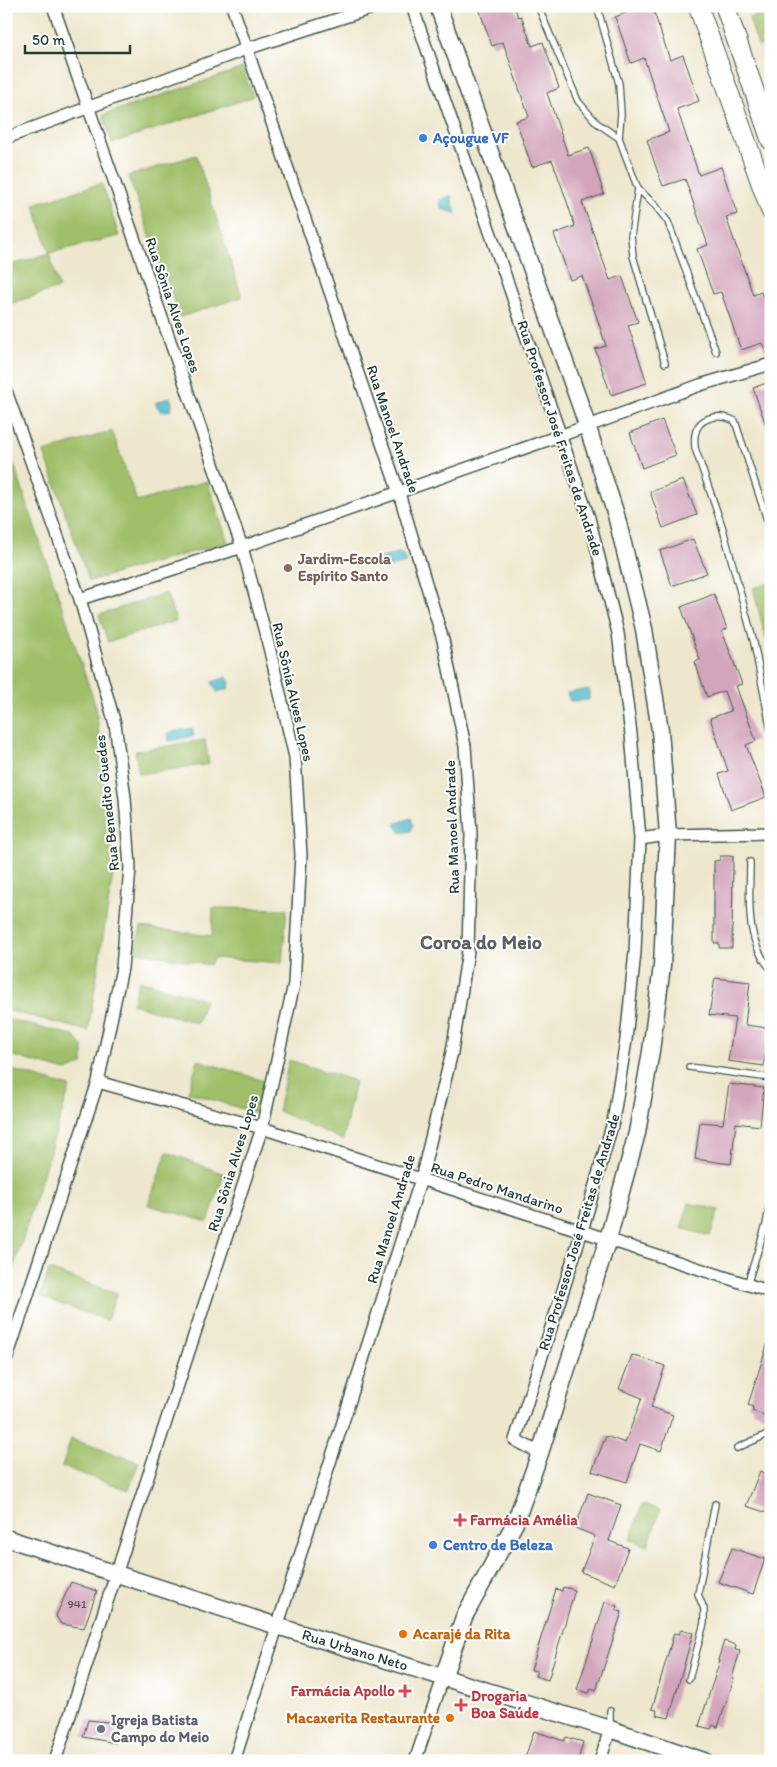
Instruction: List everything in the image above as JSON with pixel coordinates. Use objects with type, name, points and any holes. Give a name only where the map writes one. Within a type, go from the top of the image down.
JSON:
[{"type":"main road","points":[[698,6],[771,211]]},
{"type":"main road","points":[[725,6],[771,140]]},
{"type":"main road","points":[[724,80],[737,81],[744,79],[748,75]]},
{"type":"street","name":"Rua Sônia Alves Lopes","points":[[53,6],[242,548],[269,647],[295,757],[301,855],[294,984],[262,1128],[55,1761]]},
{"type":"street","name":"Rua Manoel Andrade","points":[[232,6],[399,493],[445,650],[465,746],[471,834],[468,951],[452,1052],[421,1179],[234,1761]]},
{"type":"street","points":[[6,138],[246,50],[378,6]]},
{"type":"street","name":"Rua Professor José Freitas de Andrade","points":[[412,6],[589,518],[618,634],[631,734],[640,839],[635,952],[626,1040],[613,1122],[582,1231],[515,1440],[540,1453]]},
{"type":"street","name":"Rua Professor José Freitas de Andrade","points":[[438,6],[587,426],[616,515],[644,629],[660,730],[668,836],[662,966],[651,1051],[637,1133],[608,1239],[540,1453],[515,1523],[464,1617],[443,1678]]},
{"type":"street","points":[[80,599],[242,548],[700,385],[771,364]]},
{"type":"street","name":"Rua Benedito Guedes","points":[[6,391],[80,599],[114,724],[125,798],[130,868],[122,968],[98,1082],[6,1361]]},
{"type":"street","points":[[640,839],[668,836],[771,834]]},
{"type":"street","name":"Rua Pedro Mandarino","points":[[98,1082],[262,1128],[771,1292]]},
{"type":"street","name":"Rua Urbano Neto","points":[[6,1538],[277,1626],[610,1729],[704,1761]]},
{"type":"street","points":[[415,1761],[443,1678]]},
{"type":"street","points":[[600,1761],[610,1729]]},
{"type":"lane","points":[[538,6],[578,101],[596,123],[619,138]]},
{"type":"lane","points":[[597,6],[619,84],[621,114],[619,138],[638,189],[655,205],[668,222],[716,352]]},
{"type":"lane","points":[[638,189],[630,236],[632,256],[665,363]]},
{"type":"lane","points":[[771,532],[735,420],[716,416],[707,418],[698,426],[695,435],[695,448],[724,528],[754,644],[771,731]]},
{"type":"lane","points":[[750,862],[750,923],[753,939],[757,951],[771,969]]},
{"type":"lane","points":[[689,1067],[771,1078]]},
{"type":"lane","points":[[747,1285],[768,1223],[771,1197]]},
{"type":"lane","points":[[737,1448],[771,1432]]},
{"type":"lane","points":[[689,1679],[704,1624],[704,1609],[698,1594],[715,1504]]},
{"type":"lane","points":[[610,1711],[610,1729]]},
{"type":"shaded area","points":[[771,42],[771,89],[758,46]]},
{"type":"green space","points":[[771,11],[771,42],[758,46],[749,18]]},
{"type":"green space","points":[[243,68],[253,97],[112,143],[103,115]]},
{"type":"green space","points":[[196,155],[242,297],[180,317],[128,176]]},
{"type":"green space","points":[[102,183],[119,236],[49,253],[34,204]]},
{"type":"green space","points":[[49,253],[59,288],[6,305],[6,267]]},
{"type":"green space","points":[[112,431],[137,502],[207,481],[228,542],[89,581],[44,452]]},
{"type":"green space","points":[[6,441],[96,707],[114,868],[88,1031],[6,1010]]},
{"type":"green space","points":[[771,583],[771,637],[766,639],[753,588]]},
{"type":"green space","points":[[166,593],[176,621],[108,642],[99,615]]},
{"type":"green space","points":[[205,740],[209,764],[139,774],[135,751]]},
{"type":"green space","points":[[213,908],[287,909],[282,963],[214,958],[210,965],[134,951],[141,927],[212,936]]},
{"type":"green space","points":[[139,980],[205,1000],[197,1023],[132,1004]]},
{"type":"green space","points":[[6,1019],[73,1035],[83,1046],[83,1064],[66,1071],[6,1054]]},
{"type":"green space","points":[[198,1060],[264,1081],[255,1113],[188,1092]]},
{"type":"green space","points":[[289,1060],[355,1081],[343,1140],[278,1111]]},
{"type":"green space","points":[[6,1068],[70,1087],[12,1273],[6,1271]]},
{"type":"green space","points":[[167,1152],[224,1174],[208,1222],[148,1205]]},
{"type":"green space","points":[[689,1203],[719,1210],[710,1236],[681,1228]]},
{"type":"green space","points":[[49,1270],[117,1293],[107,1320],[40,1297]]},
{"type":"green space","points":[[71,1439],[139,1462],[129,1490],[62,1467]]},
{"type":"green space","points":[[642,1504],[660,1510],[648,1546],[630,1540]]},
{"type":"water","points":[[451,196],[456,213],[441,209],[440,200]]},
{"type":"water","points":[[170,397],[172,403],[171,410],[161,412],[155,403]]},
{"type":"water","points":[[402,552],[406,563],[382,569],[377,559]]},
{"type":"water","points":[[227,677],[230,683],[228,689],[217,692],[212,682]]},
{"type":"water","points":[[589,689],[589,700],[570,701],[567,693]]},
{"type":"water","points":[[192,728],[194,736],[169,741],[168,733]]},
{"type":"water","points":[[411,818],[413,824],[411,831],[401,833],[395,824]]},
{"type":"building","points":[[478,6],[514,6],[518,17],[521,16],[532,46],[543,42],[559,88],[547,93],[568,155],[589,148],[604,194],[582,202],[610,280],[622,276],[638,322],[628,325],[647,383],[611,395],[595,349],[606,346],[597,318],[582,276],[570,280],[554,234],[575,226],[563,190],[552,160],[532,167],[516,121],[529,117],[503,42],[492,46]]},
{"type":"building","points":[[644,6],[652,6],[670,60],[683,55],[699,101],[677,109],[699,175],[721,167],[737,214],[726,217],[753,295],[761,292],[771,320],[771,357],[768,357],[762,343],[741,350],[721,292],[713,294],[697,249],[708,245],[685,179],[663,186],[657,170],[647,140],[669,132],[644,58],[631,63],[615,17]]},
{"type":"building","points":[[766,383],[767,386],[771,385],[771,433],[769,434],[753,388]]},
{"type":"building","points":[[662,420],[676,455],[642,468],[630,433]]},
{"type":"building","points":[[683,480],[697,515],[663,528],[650,492]]},
{"type":"building","points":[[693,539],[707,573],[672,586],[660,551]]},
{"type":"building","points":[[714,594],[727,629],[722,631],[742,684],[736,686],[756,741],[746,745],[766,797],[731,810],[719,774],[728,771],[710,718],[731,711],[724,691],[707,697],[695,662],[700,660],[681,607]]},
{"type":"building","points":[[720,856],[733,856],[732,948],[719,948],[719,943],[714,943],[714,861],[720,860]]},
{"type":"building","points":[[715,978],[750,982],[745,1025],[768,1028],[764,1066],[728,1061],[735,1018],[709,1015]]},
{"type":"building","points":[[729,1084],[764,1088],[760,1126],[736,1123],[731,1164],[695,1159],[700,1122],[723,1124]]},
{"type":"building","points":[[769,1339],[771,1340],[771,1396],[764,1415],[752,1411],[753,1407],[748,1405]]},
{"type":"building","points":[[632,1355],[665,1366],[651,1407],[673,1415],[661,1451],[640,1444],[627,1482],[592,1471],[606,1436],[625,1443],[642,1398],[619,1389]]},
{"type":"building","points":[[760,1471],[771,1476],[771,1514],[746,1506]]},
{"type":"building","points":[[588,1493],[621,1505],[609,1541],[628,1548],[615,1585],[581,1572],[595,1536],[575,1528]]},
{"type":"building","points":[[732,1548],[765,1559],[753,1594],[718,1582]]},
{"type":"building","points":[[71,1582],[97,1591],[84,1628],[61,1624],[56,1616]]},
{"type":"building","points":[[563,1587],[575,1590],[548,1680],[535,1676],[537,1671],[531,1670],[556,1589],[562,1591]]},
{"type":"building","points":[[605,1602],[617,1606],[616,1610],[622,1612],[596,1691],[591,1689],[589,1693],[577,1690]]},
{"type":"building","points":[[681,1630],[693,1633],[669,1718],[656,1715],[657,1710],[652,1709],[674,1633],[679,1634]]},
{"type":"building","points":[[724,1641],[736,1645],[735,1650],[740,1651],[732,1678],[734,1679],[718,1727],[713,1725],[711,1729],[699,1726],[720,1660],[718,1660]]},
{"type":"building","name":"Igreja Batista Campo do Meio","points":[[88,1720],[118,1723],[115,1735],[116,1743],[83,1737]]},
{"type":"building","points":[[534,1731],[564,1741],[566,1737],[583,1742],[578,1761],[524,1761]]},
{"type":"place","name":"Açougue VF","points":[[423,138]]},
{"type":"place","name":"Jardim-Escola Espírito Santo","points":[[288,568]]},
{"type":"place","name":"Farmácia Amélia","points":[[460,1520]]},
{"type":"place","name":"Centro de Beleza","points":[[433,1545]]},
{"type":"place","name":"Acarajé da Rita","points":[[403,1634]]},
{"type":"place","name":"Farmácia Apollo","points":[[405,1691]]},
{"type":"place","name":"Drogaria Boa Saúde","points":[[461,1705]]},
{"type":"place","name":"Macaxerita Restaurante","points":[[450,1718]]},
{"type":"place","name":"Igreja Batista Campo do Meio","points":[[101,1729]]},
{"type":"district","name":"Coroa do Meio","points":[[481,942]]}]
